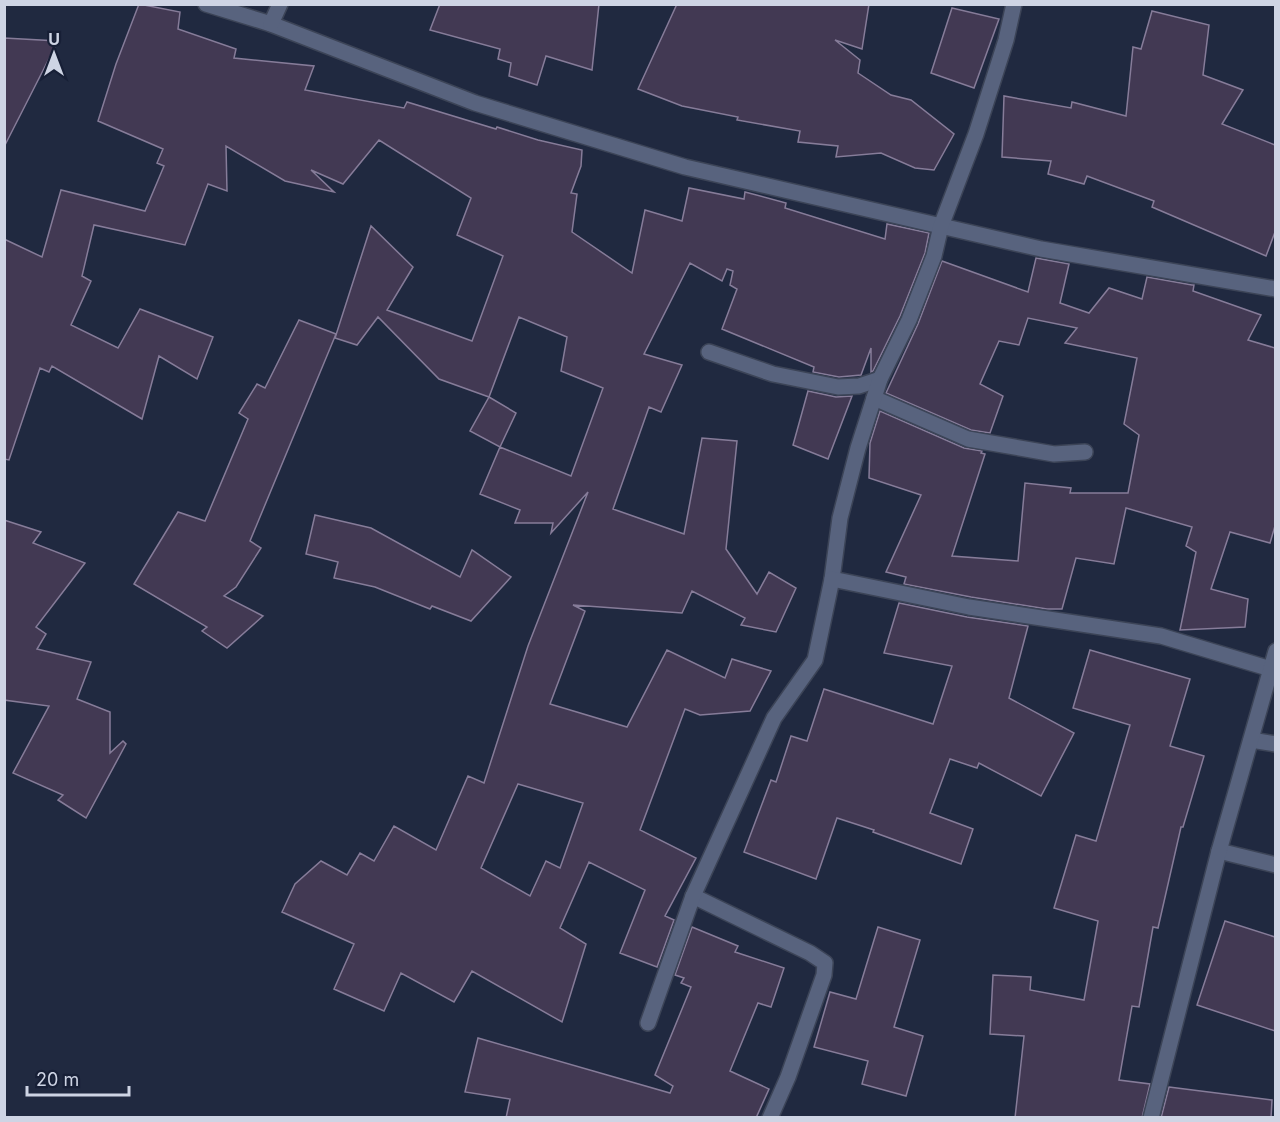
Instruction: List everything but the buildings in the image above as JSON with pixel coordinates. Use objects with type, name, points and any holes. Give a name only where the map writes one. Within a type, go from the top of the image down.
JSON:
[{"type":"street","points":[[206,4],[271,24],[475,104],[685,168],[1041,249],[1275,289]]},
{"type":"street","points":[[271,24],[280,4]]},
{"type":"street","points":[[648,1023],[693,896],[774,718],[815,660],[832,579],[840,518],[858,448],[880,379],[909,320],[934,256],[941,226],[976,134],[1006,40],[1014,4]]},
{"type":"street","points":[[709,352],[773,374],[838,387],[859,386],[880,379]]},
{"type":"street","points":[[874,398],[968,439],[1054,454],[1085,452]]},
{"type":"street","points":[[832,579],[969,607],[1161,636],[1271,669]]},
{"type":"street","points":[[1152,1118],[1219,851],[1275,651]]},
{"type":"street","points":[[1251,740],[1275,744]]},
{"type":"street","points":[[1219,851],[1275,865]]},
{"type":"street","points":[[693,896],[810,953],[825,963],[824,975],[788,1077],[770,1118]]}]
